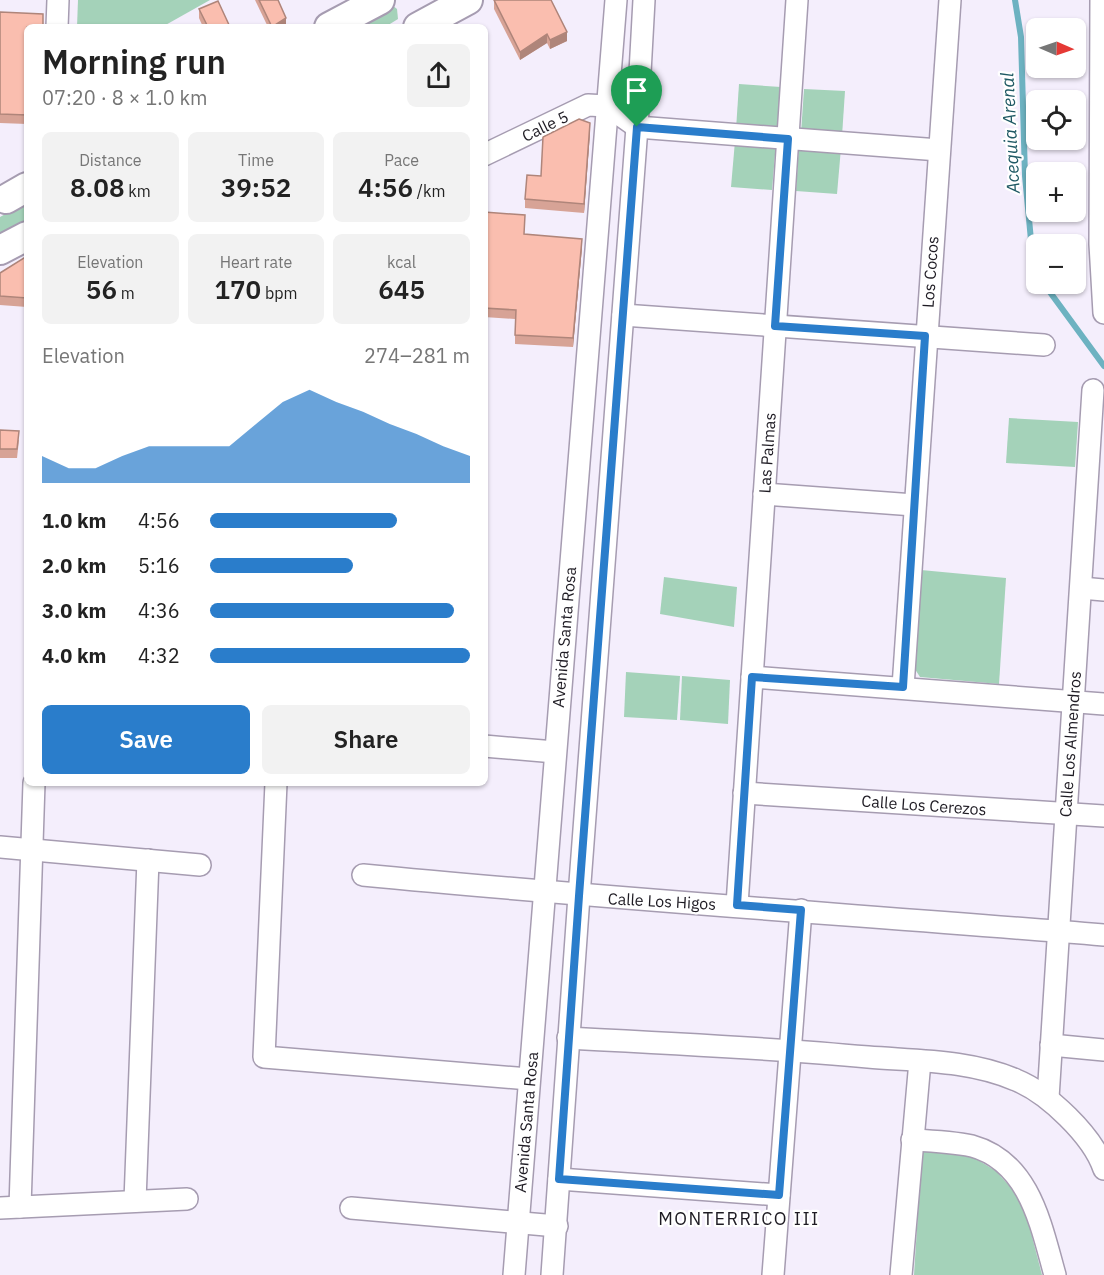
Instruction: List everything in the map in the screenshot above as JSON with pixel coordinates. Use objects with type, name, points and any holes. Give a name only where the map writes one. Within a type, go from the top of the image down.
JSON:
[{"type":"street","points":[[57,24],[58,0]]},
{"type":"street","points":[[335,24],[380,0]]},
{"type":"street","points":[[424,24],[468,0]]},
{"type":"street","name":"Avenida Santa Rosa","points":[[514,1275],[615,0]]},
{"type":"street","name":"Avenida Santa Rosa","points":[[552,1275],[637,127],[644,0]]},
{"type":"street","name":"Las Palmas","points":[[737,905],[797,0]]},
{"type":"street","name":"Los Cocos","points":[[903,687],[925,336],[950,0]]},
{"type":"street","points":[[1101,0],[1104,313]]},
{"type":"street","name":"Calle 5","points":[[488,153],[588,105],[607,106]]},
{"type":"street","points":[[607,106],[637,127],[939,150]]},
{"type":"street","points":[[0,250],[24,238]]},
{"type":"street","points":[[623,315],[1044,345]]},
{"type":"street","name":"Calle Los Almendros","points":[[1048,1098],[1094,390]]},
{"type":"street","points":[[764,494],[914,505]]},
{"type":"street","points":[[1081,588],[1104,590]]},
{"type":"street","points":[[752,677],[1104,704]]},
{"type":"street","points":[[488,746],[555,752]]},
{"type":"street","points":[[34,786],[10,1207],[187,1198]]},
{"type":"street","points":[[276,786],[264,1057],[529,1079]]},
{"type":"street","name":"Calle Los Cerezos","points":[[744,793],[1104,816]]},
{"type":"street","points":[[0,847],[200,865]]},
{"type":"street","points":[[135,1201],[148,860]]},
{"type":"street","name":"Calle Los Higos","points":[[363,875],[579,896],[737,905],[1104,935]]},
{"type":"street","points":[[773,1275],[801,910]]},
{"type":"street","points":[[568,1038],[791,1050],[920,1061],[986,1070],[1018,1080],[1048,1098],[1080,1130],[1104,1166]]},
{"type":"street","points":[[1051,1045],[1104,1050]]},
{"type":"street","points":[[901,1275],[920,1061]]},
{"type":"street","points":[[912,1140],[972,1147],[1006,1165],[1022,1183],[1034,1202],[1055,1275]]},
{"type":"street","points":[[559,1179],[779,1195]]},
{"type":"street","points":[[351,1208],[557,1226]]},
{"type":"green space","points":[[78,0],[210,0],[167,24],[77,24]]},
{"type":"green space","points":[[392,5],[397,9],[398,19],[390,24],[351,24]]},
{"type":"green space","points":[[739,84],[781,87],[777,132],[736,129]]},
{"type":"green space","points":[[804,89],[845,91],[842,136],[801,133]]},
{"type":"green space","points":[[735,141],[776,143],[772,190],[731,187]]},
{"type":"green space","points":[[799,145],[841,148],[837,194],[796,191]]},
{"type":"green space","points":[[24,204],[24,223],[0,237],[0,217]]},
{"type":"green space","points":[[1009,418],[1078,422],[1075,467],[1006,463]]},
{"type":"green space","points":[[921,570],[1006,578],[999,684],[920,677],[913,666]]},
{"type":"green space","points":[[664,577],[737,587],[734,627],[660,614]]},
{"type":"green space","points":[[626,672],[680,676],[677,720],[624,717]]},
{"type":"green space","points":[[682,676],[730,680],[728,724],[680,720]]},
{"type":"green space","points":[[922,1149],[973,1157],[996,1171],[1014,1191],[1026,1213],[1042,1275],[914,1275]]},
{"type":"building","points":[[259,0],[278,0],[286,18],[277,24],[271,24]]},
{"type":"building","points":[[494,0],[551,0],[567,32],[550,40],[547,34],[520,52]]},
{"type":"building","points":[[218,1],[229,24],[206,24],[199,9]]},
{"type":"building","points":[[0,12],[43,14],[43,24],[24,24],[24,115],[0,114]]},
{"type":"building","points":[[579,119],[590,123],[584,204],[525,199],[527,175],[541,176],[543,137]]},
{"type":"building","points":[[488,212],[525,215],[524,234],[582,239],[573,338],[515,335],[516,310],[488,308]]},
{"type":"building","points":[[24,258],[24,298],[0,296],[0,273]]},
{"type":"building","points":[[0,430],[19,431],[17,449],[0,449]]},
{"type":"waterway","name":"Acequia Arenal","points":[[1015,0],[1021,37],[1025,176],[1030,234]]},
{"type":"waterway","name":"Acequia Arenal","points":[[1051,294],[1104,366]]},
{"type":"district","name":"MONTERRICO III","points":[[739,1218]]},
{"type":"route","points":[[637,127],[788,139],[775,326],[925,336],[903,687],[752,677],[737,905],[801,910],[779,1195],[559,1179],[637,127]]}]
